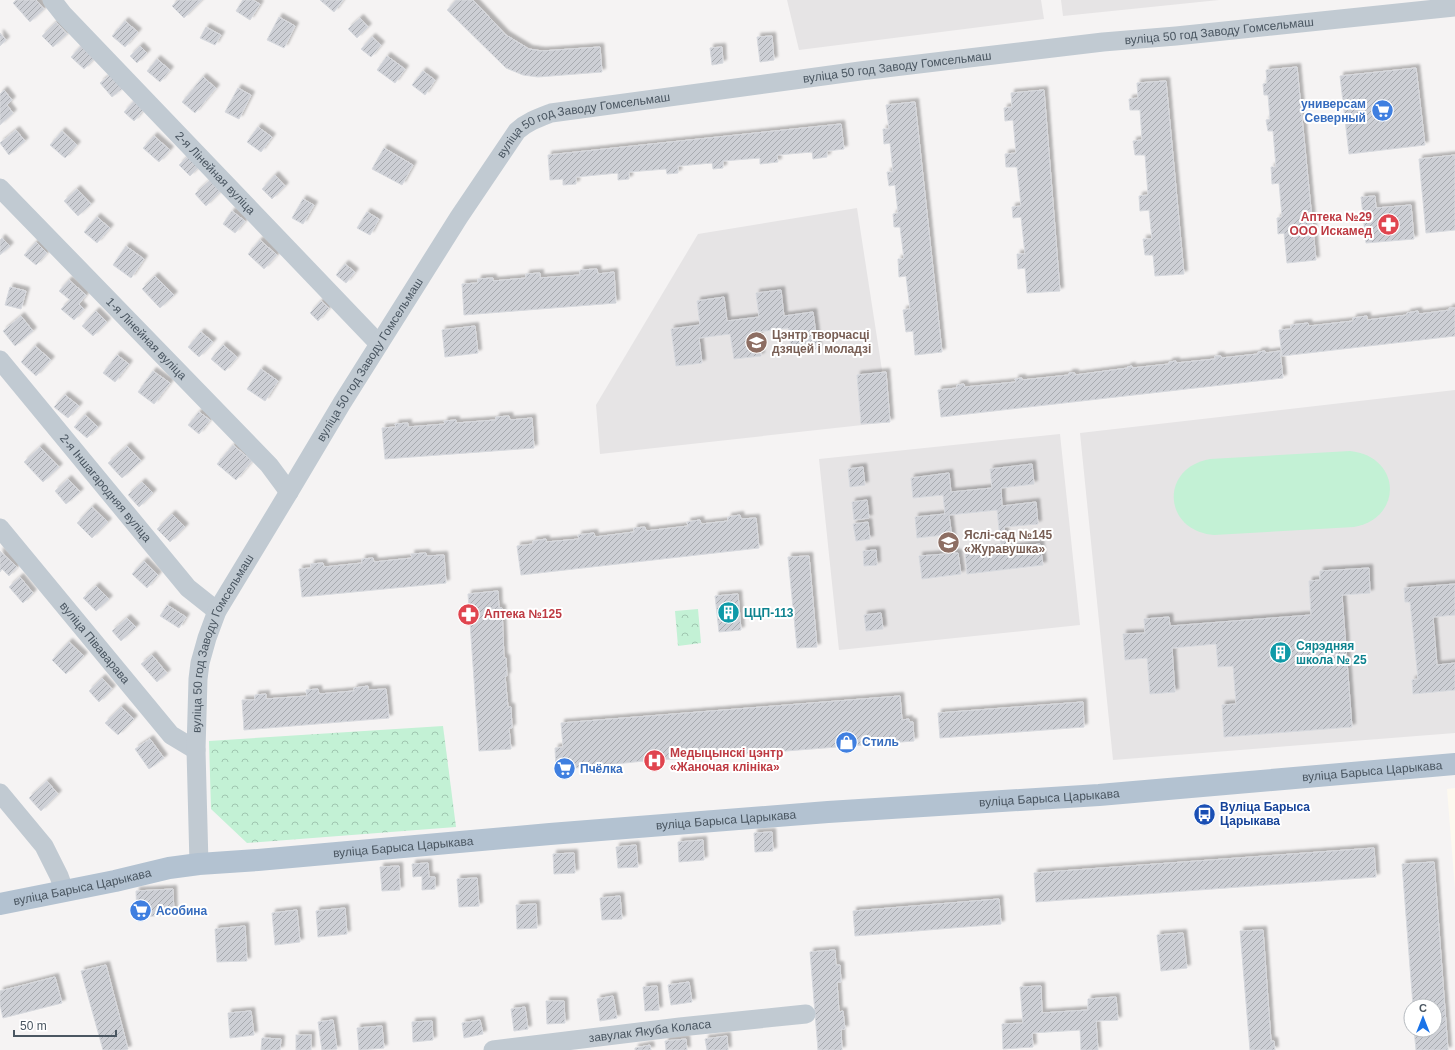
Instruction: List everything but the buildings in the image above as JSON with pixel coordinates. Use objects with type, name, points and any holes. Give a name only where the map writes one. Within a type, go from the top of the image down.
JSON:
[{"type":"main road","name":"вуліца Барыса Царыкава","points":[[0,904],[115,881],[169,868],[199,864],[828,812],[1099,795],[1455,764]]},
{"type":"street","name":"2-я Лінейная вуліца","points":[[52,0],[63,14],[379,344]]},
{"type":"street","name":"вуліца 50 год Заводу Гомсельмаш","points":[[199,864],[196,750],[200,663],[217,611],[290,492],[340,406],[459,217],[517,131],[535,119],[551,113],[838,74],[1095,43],[1455,7]]},
{"type":"street","name":"1-я Лінейная вуліца","points":[[0,188],[270,464],[290,492]]},
{"type":"street","name":"2-я Іншагародняя вуліца","points":[[0,360],[188,588],[217,611]]},
{"type":"street","name":"вуліца Піваварава","points":[[0,528],[171,736],[196,750]]},
{"type":"street","points":[[0,793],[44,846],[59,876],[64,890]]},
{"type":"street","name":"завулак Якуба Коласа","points":[[494,1050],[672,1028],[806,1014]]},
{"type":"shaded area","points":[[787,0],[1041,0],[1044,19],[799,50]]},
{"type":"shaded area","points":[[1061,0],[1219,0],[1063,16]]},
{"type":"shaded area","name":"Цэнтр творчасці дзяцей і моладзі","points":[[857,208],[890,422],[600,454],[596,405],[698,234]]},
{"type":"shaded area","points":[[1455,390],[1455,733],[1113,760],[1080,433]]},
{"type":"shaded area","name":"Яслі-сад №145 «Журавушка»","points":[[1060,434],[1080,625],[839,650],[819,459]]},
{"type":"shaded area","points":[[1455,788],[1455,889],[1447,789]]},
{"type":"green space","points":[[1350,451],[1367,455],[1379,464],[1387,475],[1390,488],[1388,500],[1382,512],[1370,521],[1354,527],[1214,535],[1197,531],[1185,523],[1177,512],[1174,499],[1175,486],[1182,474],[1193,465],[1210,459]]},
{"type":"green space","points":[[698,609],[701,643],[678,646],[675,611]]},
{"type":"green space","points":[[443,726],[456,827],[247,843],[211,809],[209,741]]},
{"type":"place","name":"универсам Северный","points":[[1382,111]]},
{"type":"place","name":"Аптека №29 ООО Искамед","points":[[1388,224]]},
{"type":"place","name":"Цэнтр творчасці дзяцей і моладзі","points":[[756,342]]},
{"type":"place","name":"Яслі-сад №145 «Журавушка»","points":[[949,542]]},
{"type":"place","name":"ЦЦП-113","points":[[728,613]]},
{"type":"place","name":"Аптека №125","points":[[469,614]]},
{"type":"place","name":"Сярэдняя школа № 25","points":[[1281,653]]},
{"type":"place","name":"Стиль","points":[[846,742]]},
{"type":"place","name":"Медыцынскі цэнтр «Жаночая клініка»","points":[[654,760]]},
{"type":"place","name":"Пчёлка","points":[[564,769]]},
{"type":"place","name":"Вуліца Барыса Царыкава","points":[[1204,814]]},
{"type":"place","name":"Асобина","points":[[141,911]]}]
